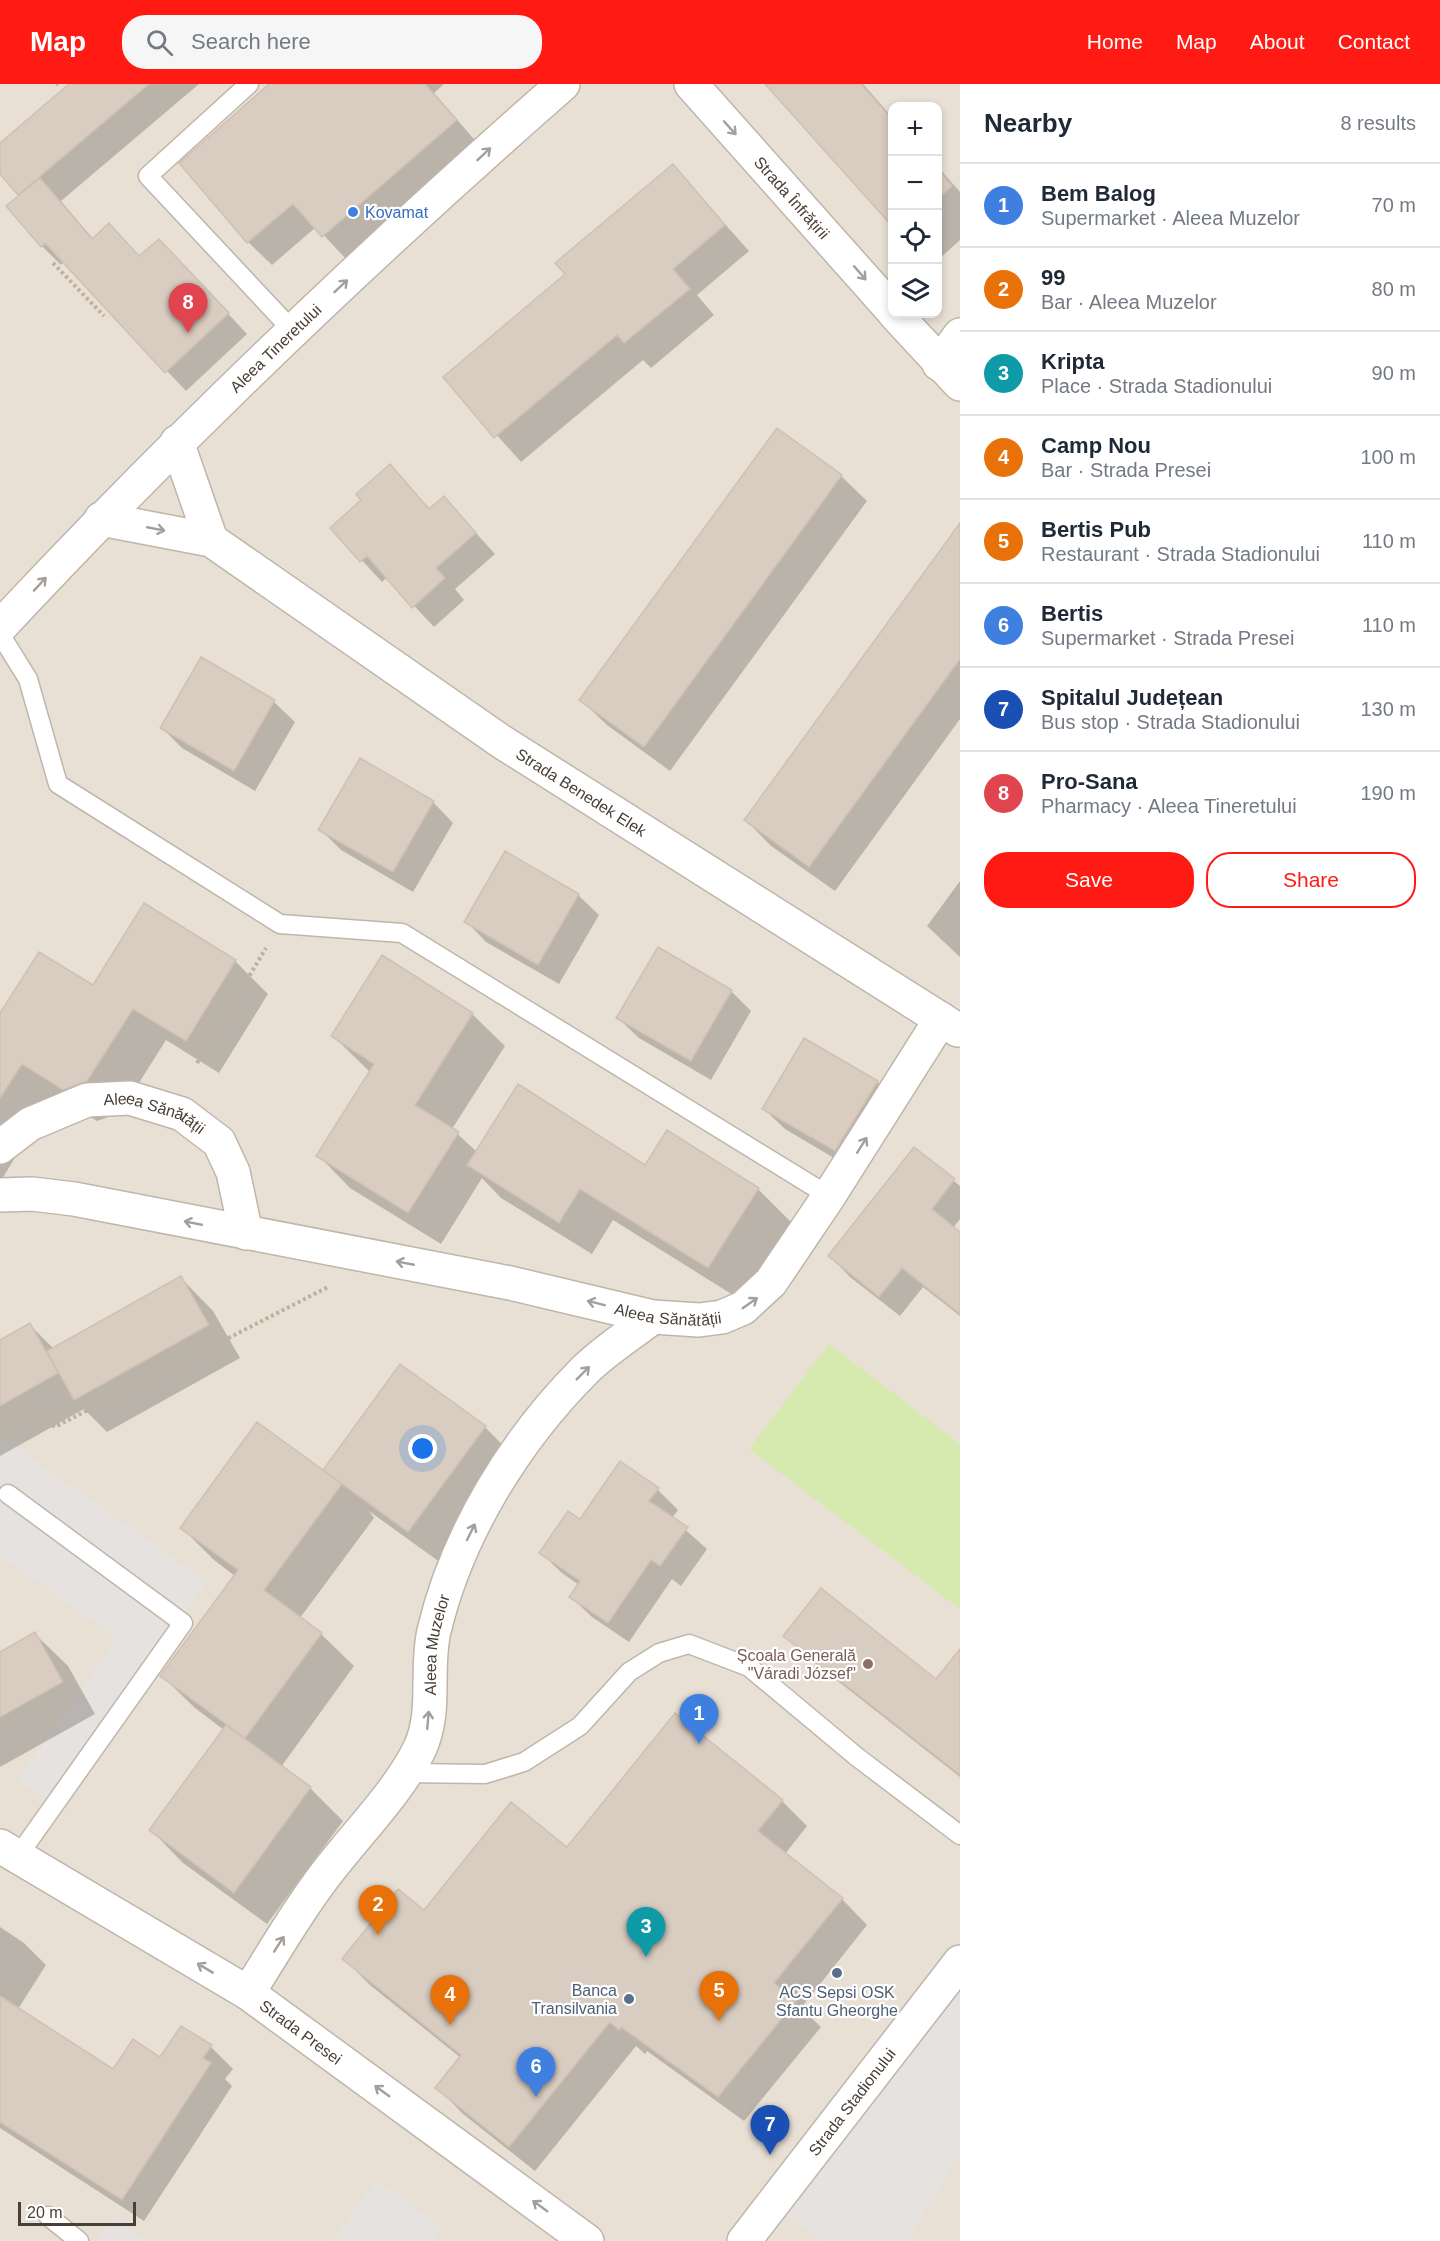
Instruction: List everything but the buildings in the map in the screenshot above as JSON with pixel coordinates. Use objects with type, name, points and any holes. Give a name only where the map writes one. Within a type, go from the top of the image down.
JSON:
[{"type":"street","name":"Aleea Tineretului","points":[[0,627],[177,442],[293,331],[563,84]]},
{"type":"street","name":"Strada Înfrățirii","points":[[691,84],[888,305]]},
{"type":"street","name":"Strada Înfrățirii","points":[[899,318],[950,374]]},
{"type":"street","points":[[950,374],[960,335]]},
{"type":"street","points":[[177,442],[211,540]]},
{"type":"street","name":"Strada Benedek Elek","points":[[101,519],[211,540],[502,742],[951,1025]]},
{"type":"street","name":"Aleea Sănătății","points":[[0,1195],[32,1194],[74,1199],[510,1283],[653,1317],[699,1320],[722,1317],[743,1308],[758,1297],[771,1282],[951,1025]]},
{"type":"street","name":"Aleea Sănătății","points":[[0,1147],[30,1124],[87,1100],[130,1098],[182,1114],[219,1142],[233,1172],[246,1233]]},
{"type":"street","name":"Aleea Muzelor","points":[[248,1993],[317,1886],[405,1773],[426,1731],[434,1633],[453,1572],[471,1530],[534,1427],[587,1369],[653,1317]]},
{"type":"street","name":"Strada Presei","points":[[9,1851],[248,1993],[587,2241]]},
{"type":"street","name":"Strada Stadionului","points":[[744,2241],[960,1962]]},
{"type":"lane","points":[[249,84],[148,176],[293,331]]},
{"type":"lane","points":[[0,634],[28,679],[58,784],[280,924],[402,933],[830,1196]]},
{"type":"lane","points":[[8,1494],[183,1623],[9,1851]]},
{"type":"lane","points":[[405,1773],[485,1774],[524,1762],[580,1726],[629,1672],[659,1653],[689,1644],[749,1667],[857,1757],[960,1835]]},
{"type":"lane","points":[[48,2216],[79,2241]]},
{"type":"path","points":[[53,263],[104,316]]},
{"type":"path","points":[[197,1063],[280,924]]},
{"type":"path","points":[[0,1426],[31,1411],[55,1427],[330,1286]]},
{"type":"shaded area","points":[[0,84],[960,84],[960,2241],[0,2241]]},
{"type":"shaded area","points":[[5,1439],[207,1582],[49,1802],[17,1780],[117,1639],[0,1555],[0,1445]]},
{"type":"shaded area","points":[[960,1990],[960,2154],[908,2241],[822,2241],[781,2213]]},
{"type":"shaded area","points":[[377,2180],[442,2227],[432,2241],[332,2241]]},
{"type":"shaded area","points":[[114,2216],[147,2241],[100,2241],[97,2239]]},
{"type":"green space","points":[[829,1344],[960,1444],[960,1609],[749,1449]]},
{"type":"place","name":"Kovamat","points":[[353,212]]},
{"type":"place","name":"Pro-Sana","points":[[188,333]]},
{"type":"place","name":"Școala Generală \"Váradi József\"","points":[[868,1664]]},
{"type":"place","name":"Bem Balog","points":[[699,1744]]},
{"type":"place","name":"99","points":[[378,1935]]},
{"type":"place","name":"Kripta","points":[[646,1957]]},
{"type":"place","name":"ACS Sepsi OSK Sfantu Gheorghe","points":[[837,1973]]},
{"type":"place","name":"Banca Transilvania","points":[[629,1999]]},
{"type":"place","name":"Bertis Pub","points":[[719,2021]]},
{"type":"place","name":"Camp Nou","points":[[450,2025]]},
{"type":"place","name":"Bertis","points":[[536,2097]]},
{"type":"place","name":"Spitalul Județean","points":[[770,2155]]}]
